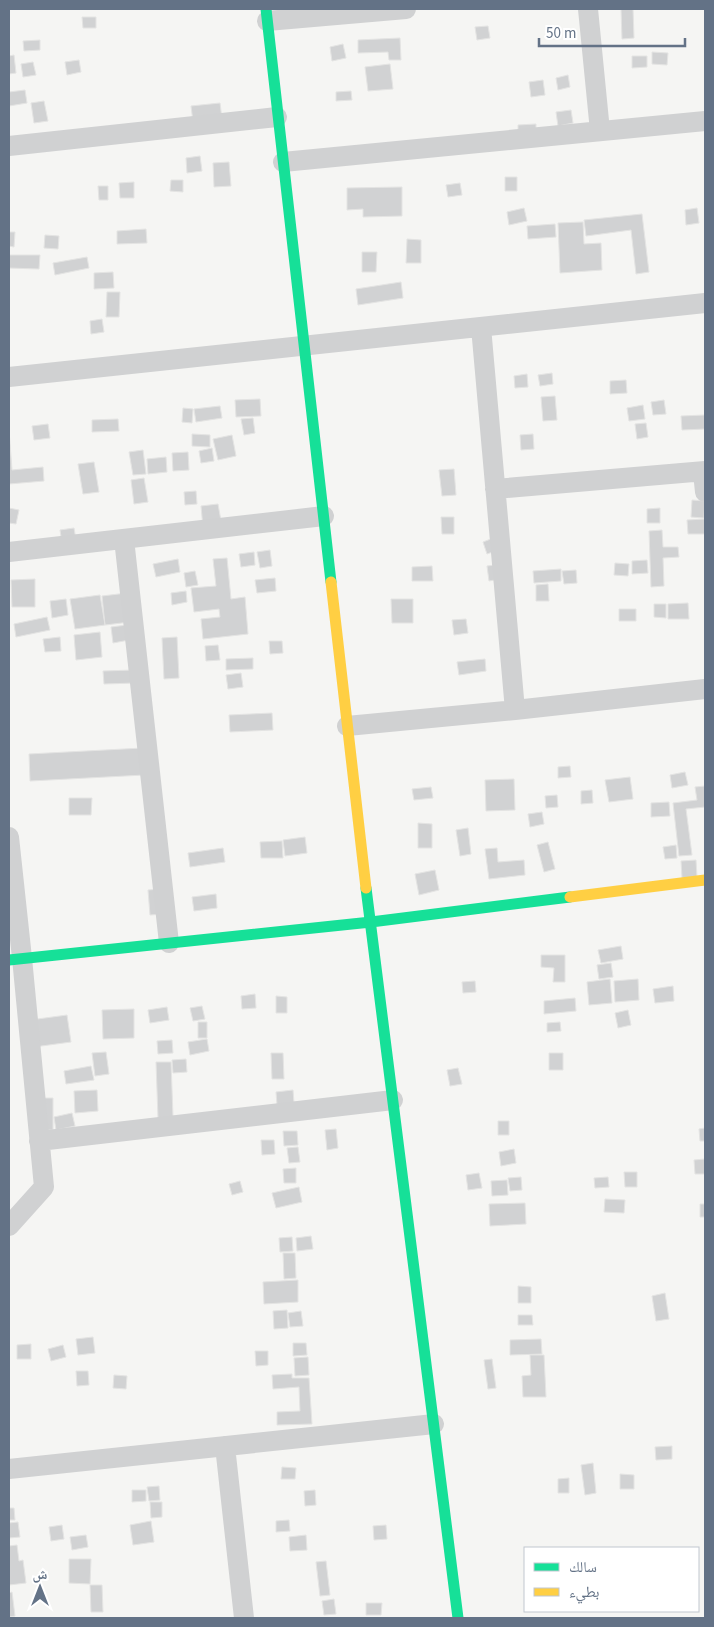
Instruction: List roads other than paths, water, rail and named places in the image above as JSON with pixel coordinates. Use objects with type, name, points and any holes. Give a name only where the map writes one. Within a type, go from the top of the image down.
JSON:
[{"type":"main road","points":[[266,15],[347,726],[458,1618]]},
{"type":"main road","points":[[16,959],[371,922],[705,880]]},
{"type":"street","points":[[266,15],[406,9]]},
{"type":"street","points":[[588,9],[600,131]]},
{"type":"street","points":[[9,146],[277,117]]},
{"type":"street","points":[[282,162],[705,121]]},
{"type":"street","points":[[9,377],[705,303]]},
{"type":"street","points":[[481,327],[515,710]]},
{"type":"street","points":[[495,489],[704,472],[705,492]]},
{"type":"street","points":[[9,552],[324,516]]},
{"type":"street","points":[[124,539],[169,943]]},
{"type":"street","points":[[347,726],[705,689]]},
{"type":"street","points":[[9,838],[16,959],[44,1187],[9,1226]]},
{"type":"street","points":[[39,1141],[393,1100]]},
{"type":"street","points":[[9,1469],[434,1424]]},
{"type":"street","points":[[225,1446],[244,1618]]}]
